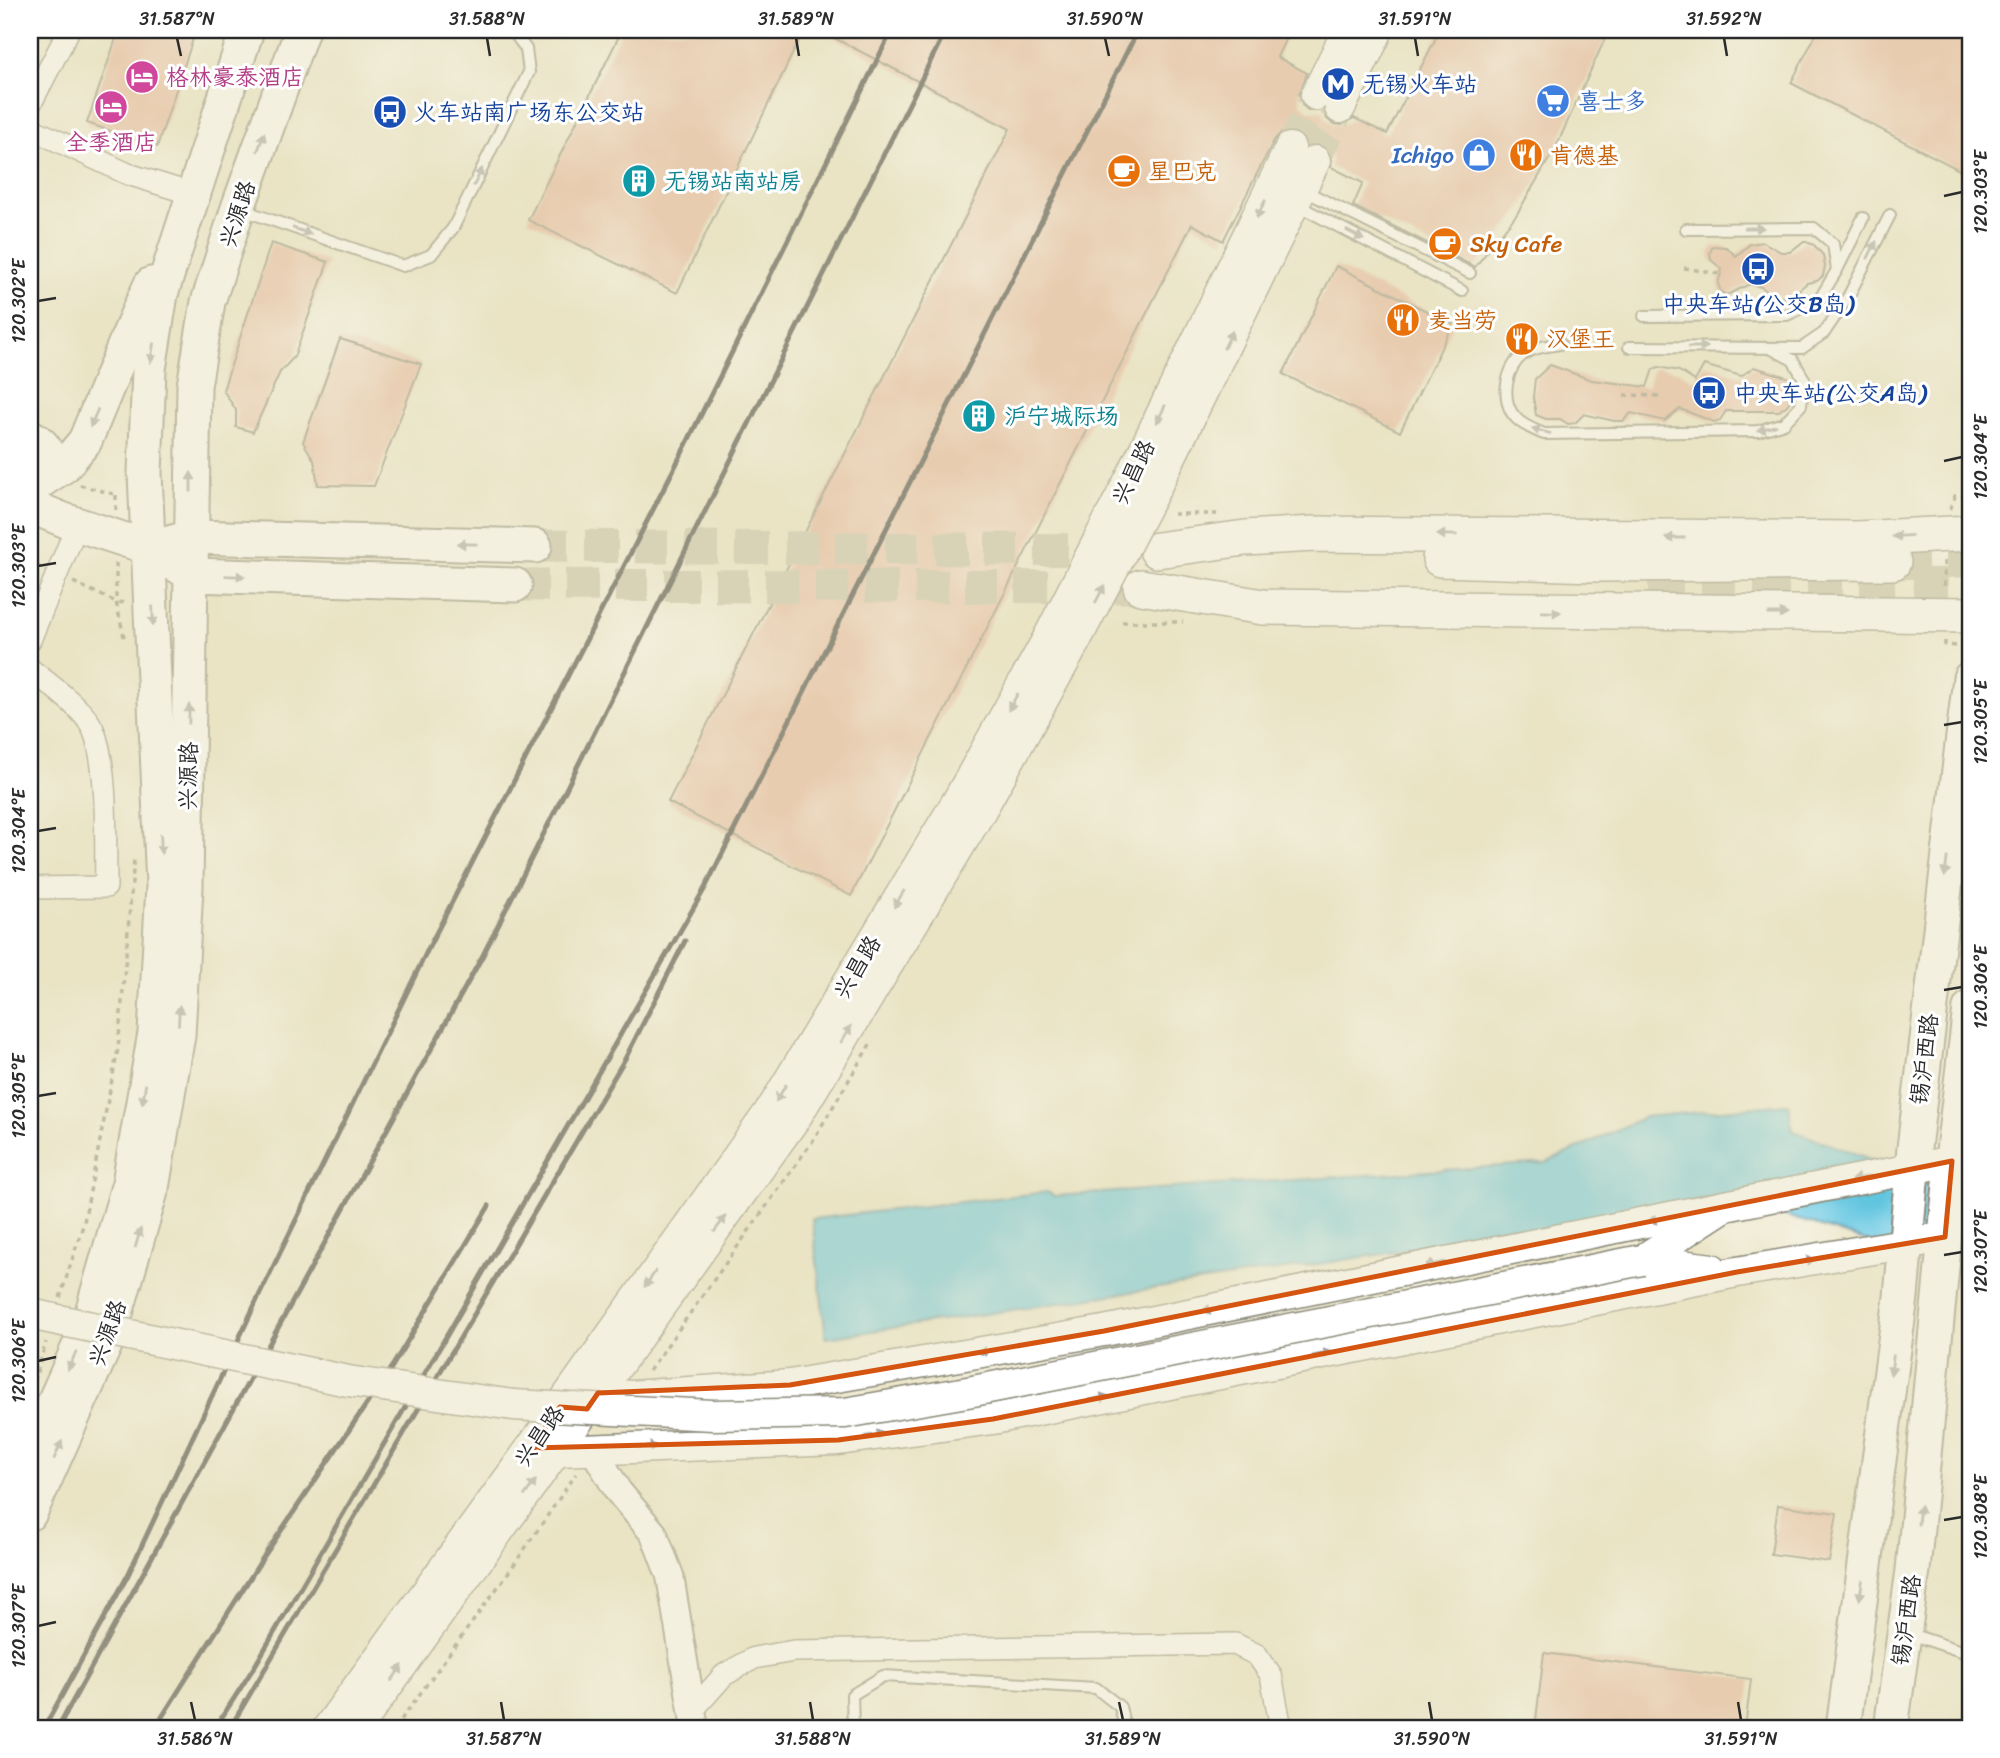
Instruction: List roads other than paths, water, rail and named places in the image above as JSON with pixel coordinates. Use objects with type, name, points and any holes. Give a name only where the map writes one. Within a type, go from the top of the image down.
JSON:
[{"type":"highway","points":[[1893,562],[1595,564],[1157,550],[1244,538],[1314,534],[1857,539],[1957,534]]},
{"type":"highway","points":[[1648,589],[1141,587],[1263,607],[1957,614]]},
{"type":"main road","name":"兴源路","points":[[30,1456],[88,1326],[129,1183],[155,1033],[163,886],[145,473],[149,369],[161,294],[247,30]]},
{"type":"main road","name":"兴源路","points":[[30,1513],[110,1334],[152,1188],[178,1035],[186,887],[194,386],[208,302],[238,208],[302,30]]},
{"type":"main road","points":[[1348,30],[1328,102],[1378,30]]},
{"type":"main road","name":"兴昌路","points":[[358,1728],[584,1393],[796,1117],[980,812],[1057,649],[1298,196],[1303,154],[1143,483]]},
{"type":"main road","points":[[37,487],[64,466],[85,441],[139,310],[187,208]]},
{"type":"main road","points":[[30,436],[40,442],[47,452],[49,466],[37,487]]},
{"type":"main road","points":[[37,487],[78,525],[150,548],[192,575],[515,585]]},
{"type":"main road","points":[[150,548],[191,537],[535,546]]},
{"type":"main road","name":"锡沪西路","points":[[1843,1728],[1901,1297],[1914,1158],[1970,678]]},
{"type":"main road","name":"锡沪西路","points":[[1891,1728],[1913,1570],[1953,1151],[1970,1008]]},
{"type":"main road","points":[[584,1393],[631,1396],[790,1385],[1104,1331],[1724,1206],[1914,1158],[1953,1151]]},
{"type":"main road","points":[[1642,1260],[1724,1206]]},
{"type":"main road","points":[[544,1449],[838,1440],[993,1419],[1737,1272],[1945,1237]]},
{"type":"main road","points":[[30,1314],[348,1381],[513,1405],[713,1415],[845,1413],[973,1391],[1642,1260],[1737,1272]]},
{"type":"main road","name":"兴昌路","points":[[328,1728],[544,1449]]},
{"type":"street","points":[[30,104],[69,30]]},
{"type":"street","points":[[30,128],[128,174],[187,208]]},
{"type":"street","points":[[30,640],[78,525]]},
{"type":"street","points":[[30,669],[63,695],[92,727],[102,764],[106,887],[30,888]]},
{"type":"street","points":[[593,1449],[618,1491],[654,1534],[670,1576],[694,1720]]},
{"type":"street","points":[[694,1720],[724,1675],[754,1658],[794,1651],[1235,1644],[1257,1655],[1271,1675],[1281,1728]]},
{"type":"lane","points":[[238,208],[403,266],[431,255],[453,228],[529,72],[526,49],[512,30]]},
{"type":"lane","points":[[1298,196],[1470,273]]},
{"type":"lane","points":[[1298,196],[1462,291]]},
{"type":"lane","points":[[1629,347],[1802,348],[1824,333],[1848,297],[1891,215]]},
{"type":"lane","points":[[1644,316],[1787,315],[1819,300],[1863,218]]},
{"type":"lane","points":[[1686,229],[1814,228],[1833,244],[1837,270]]},
{"type":"lane","points":[[1560,344],[1538,347],[1521,355],[1510,372],[1506,394],[1514,417],[1545,434],[1758,431],[1784,423],[1801,405],[1804,379],[1793,360],[1770,348]]},
{"type":"lane","points":[[1904,1632],[1970,1654]]},
{"type":"lane","points":[[853,1728],[852,1695],[883,1676],[1096,1688],[1120,1707],[1125,1728]]},
{"type":"water","points":[[1788,1104],[1793,1131],[1970,1195],[1970,1258],[1865,1241],[1725,1196],[1581,1223],[1423,1248],[826,1338],[812,1219],[1048,1192],[1054,1196],[1546,1163],[1644,1117]]},
{"type":"tunnel","points":[[1290,148],[1316,95]]},
{"type":"tunnel","points":[[1315,161],[1340,108]]},
{"type":"tunnel","points":[[535,546],[1123,550]]},
{"type":"tunnel","points":[[1893,562],[1970,560]]},
{"type":"tunnel","points":[[515,585],[1141,587]]},
{"type":"tunnel","points":[[1648,589],[1970,585]]},
{"type":"railway","points":[[44,1728],[128,1575],[257,1300],[430,945],[682,453],[892,30]]},
{"type":"railway","points":[[58,1728],[483,955],[946,30]]},
{"type":"railway","points":[[215,1728],[256,1664],[705,888],[1138,30]]},
{"type":"railway","points":[[230,1728],[626,1057],[685,941]]},
{"type":"railway","points":[[155,1728],[264,1556],[393,1365],[489,1206]]},
{"type":"place","name":"格林豪泰酒店","points":[[142,77]]},
{"type":"place","name":"无锡火车站","points":[[1338,84]]},
{"type":"place","name":"喜士多","points":[[1553,101]]},
{"type":"place","name":"全季酒店","points":[[111,107]]},
{"type":"place","name":"火车站南广场东公交站","points":[[390,112]]},
{"type":"place","name":"Ichigo","points":[[1479,155]]},
{"type":"place","name":"肯德基","points":[[1526,155]]},
{"type":"place","name":"星巴克","points":[[1124,171]]},
{"type":"place","name":"无锡站南站房","points":[[639,181]]},
{"type":"place","name":"Sky Cafe","points":[[1445,244]]},
{"type":"place","name":"中央车站(公交B岛)","points":[[1758,269]]},
{"type":"place","name":"麦当劳","points":[[1403,320]]},
{"type":"place","name":"汉堡王","points":[[1522,339]]},
{"type":"place","name":"中央车站(公交A岛)","points":[[1709,393]]},
{"type":"place","name":"沪宁城际场","points":[[979,416]]}]
